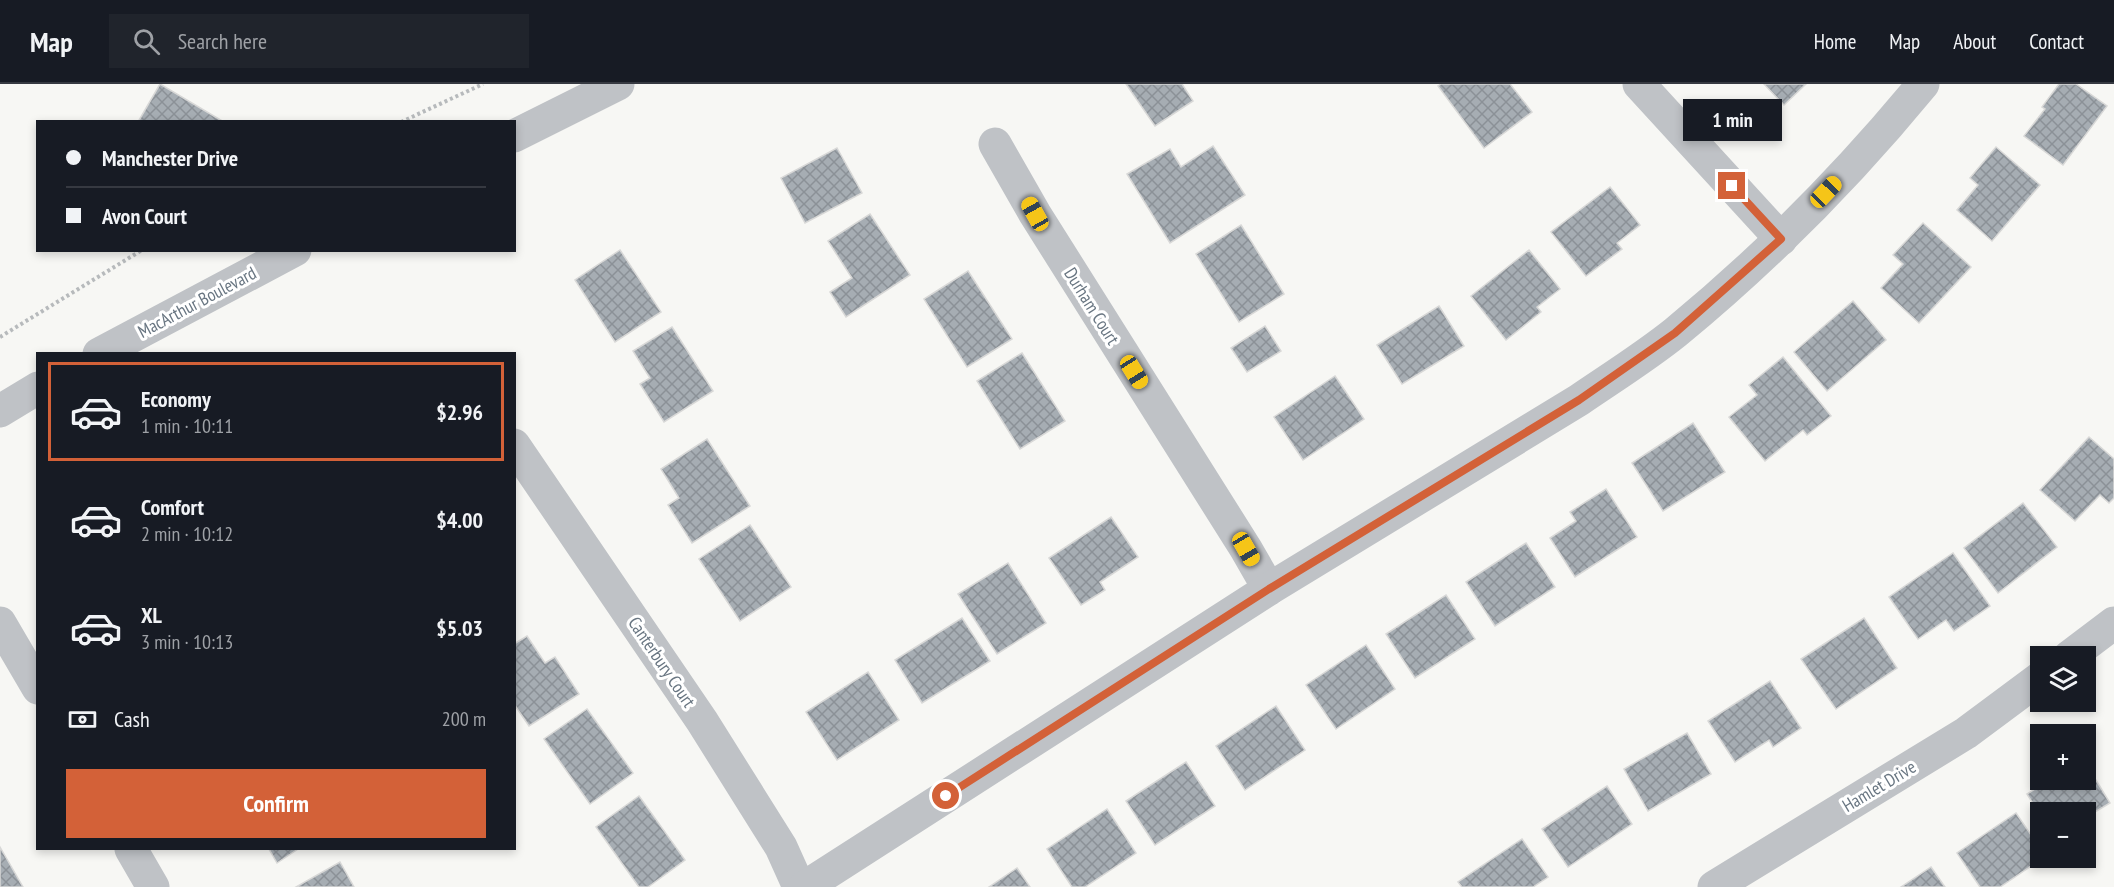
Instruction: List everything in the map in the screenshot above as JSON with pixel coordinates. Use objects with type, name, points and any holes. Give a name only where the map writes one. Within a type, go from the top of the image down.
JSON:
[{"type":"street","points":[[516,135],[618,84]]},
{"type":"street","points":[[1639,84],[1781,239]]},
{"type":"street","points":[[805,887],[1269,589],[1579,400],[1675,333],[1781,239],[1882,134],[1923,84]]},
{"type":"street","name":"Durham Court","points":[[995,144],[1035,214],[1269,589]]},
{"type":"street","name":"MacArthur Boulevard","points":[[103,352],[291,252]]},
{"type":"street","points":[[0,411],[36,389]]},
{"type":"street","name":"Canterbury Court","points":[[516,448],[702,721],[781,847],[799,887]]},
{"type":"street","points":[[2083,646],[2114,622]]},
{"type":"street","points":[[0,623],[36,685]]},
{"type":"street","name":"Hamlet Drive","points":[[1714,887],[1966,733],[2030,685]]},
{"type":"street","points":[[132,850],[153,887]]},
{"type":"path","points":[[405,120],[483,84]]},
{"type":"path","points":[[0,337],[139,252]]},
{"type":"building","points":[[160,84],[221,120],[139,120]]},
{"type":"building","points":[[1126,84],[1182,84],[1193,101],[1155,126]]},
{"type":"building","points":[[1441,84],[1510,84],[1532,112],[1484,148],[1438,86]]},
{"type":"building","points":[[1764,84],[1806,84],[1784,105]]},
{"type":"building","points":[[2059,84],[2076,84],[2107,106],[2063,165],[2024,136],[2045,109],[2042,107]]},
{"type":"building","points":[[1213,146],[1245,195],[1170,243],[1127,174],[1170,149],[1181,167]]},
{"type":"building","points":[[1996,147],[2040,185],[1992,241],[1957,210],[1978,185],[1970,178]]},
{"type":"building","points":[[837,148],[862,193],[805,223],[781,178]]},
{"type":"building","points":[[1610,187],[1640,225],[1617,243],[1622,249],[1586,276],[1551,232]]},
{"type":"building","points":[[870,214],[910,275],[846,317],[830,292],[852,278],[828,241]]},
{"type":"building","points":[[1923,223],[1971,267],[1919,323],[1881,288],[1903,264],[1893,255]]},
{"type":"building","points":[[1241,225],[1284,294],[1239,322],[1196,254]]},
{"type":"building","points":[[620,250],[661,312],[615,342],[575,280]]},
{"type":"building","points":[[1529,250],[1560,289],[1537,307],[1541,312],[1506,340],[1471,296]]},
{"type":"building","points":[[968,271],[1012,339],[967,367],[924,299]]},
{"type":"building","points":[[1853,301],[1886,340],[1827,391],[1794,352]]},
{"type":"building","points":[[1439,306],[1464,346],[1402,384],[1377,345]]},
{"type":"building","points":[[1265,326],[1281,351],[1247,372],[1231,348]]},
{"type":"building","points":[[672,327],[713,391],[664,422],[640,384],[650,378],[633,351]]},
{"type":"building","points":[[1022,353],[1065,421],[1020,449],[977,381]]},
{"type":"building","points":[[1783,357],[1831,416],[1807,435],[1803,430],[1765,461],[1729,417],[1757,395],[1749,385]]},
{"type":"building","points":[[1335,376],[1364,419],[1303,460],[1274,417]]},
{"type":"building","points":[[1693,423],[1725,472],[1663,511],[1632,463]]},
{"type":"building","points":[[2089,437],[2114,459],[2114,498],[2109,503],[2100,495],[2075,521],[2040,490]]},
{"type":"building","points":[[707,439],[750,506],[692,543],[668,505],[679,498],[661,469]]},
{"type":"building","points":[[1606,489],[1637,537],[1575,577],[1550,538],[1576,521],[1570,512]]},
{"type":"building","points":[[2023,503],[2057,547],[1998,593],[1964,548]]},
{"type":"building","points":[[1111,517],[1138,557],[1100,582],[1105,590],[1081,605],[1049,558]]},
{"type":"building","points":[[750,525],[791,587],[740,621],[699,559]]},
{"type":"building","points":[[1526,543],[1555,587],[1495,626],[1466,582]]},
{"type":"building","points":[[1953,553],[1990,606],[1954,631],[1946,620],[1918,639],[1889,597]]},
{"type":"building","points":[[1008,563],[1046,623],[997,654],[958,594]]},
{"type":"building","points":[[1446,595],[1475,639],[1415,678],[1386,634]]},
{"type":"building","points":[[962,618],[990,661],[922,703],[895,660]]},
{"type":"building","points":[[1864,618],[1897,668],[1836,709],[1801,659]]},
{"type":"building","points":[[527,636],[545,663],[555,657],[579,694],[529,726],[516,707],[516,643]]},
{"type":"building","points":[[1366,645],[1395,689],[1336,729],[1306,685]]},
{"type":"building","points":[[868,672],[899,720],[837,760],[806,712]]},
{"type":"building","points":[[1770,681],[1801,728],[1773,747],[1769,740],[1735,762],[1708,721]]},
{"type":"building","points":[[1276,706],[1305,750],[1245,790],[1216,746]]},
{"type":"building","points":[[587,709],[633,773],[590,804],[544,739]]},
{"type":"building","points":[[1687,733],[1711,774],[1648,811],[1624,769]]},
{"type":"building","points":[[1186,762],[1215,806],[1155,845],[1126,801]]},
{"type":"building","points":[[2096,780],[2110,803],[2096,811],[2096,802],[2032,802],[2027,794],[2033,790],[2096,790]]},
{"type":"building","points":[[1607,786],[1632,824],[1568,867],[1542,829]]},
{"type":"building","points":[[639,796],[685,860],[648,887],[639,887],[596,827]]},
{"type":"building","points":[[1107,809],[1136,853],[1085,887],[1072,887],[1047,849]]},
{"type":"building","points":[[2016,813],[2030,833],[2030,867],[2000,887],[1980,887],[1957,853]]},
{"type":"building","points":[[1522,839],[1548,877],[1533,887],[1462,887],[1458,882]]},
{"type":"building","points":[[0,847],[23,887],[0,887]]},
{"type":"building","points":[[270,850],[296,850],[277,863]]},
{"type":"building","points":[[340,862],[354,887],[296,887]]},
{"type":"building","points":[[1931,867],[1945,887],[1901,887]]},
{"type":"building","points":[[1017,868],[1030,887],[989,887]]},
{"type":"route","points":[[946,796],[1269,589],[1579,400],[1675,333],[1781,239],[1732,186]]}]
